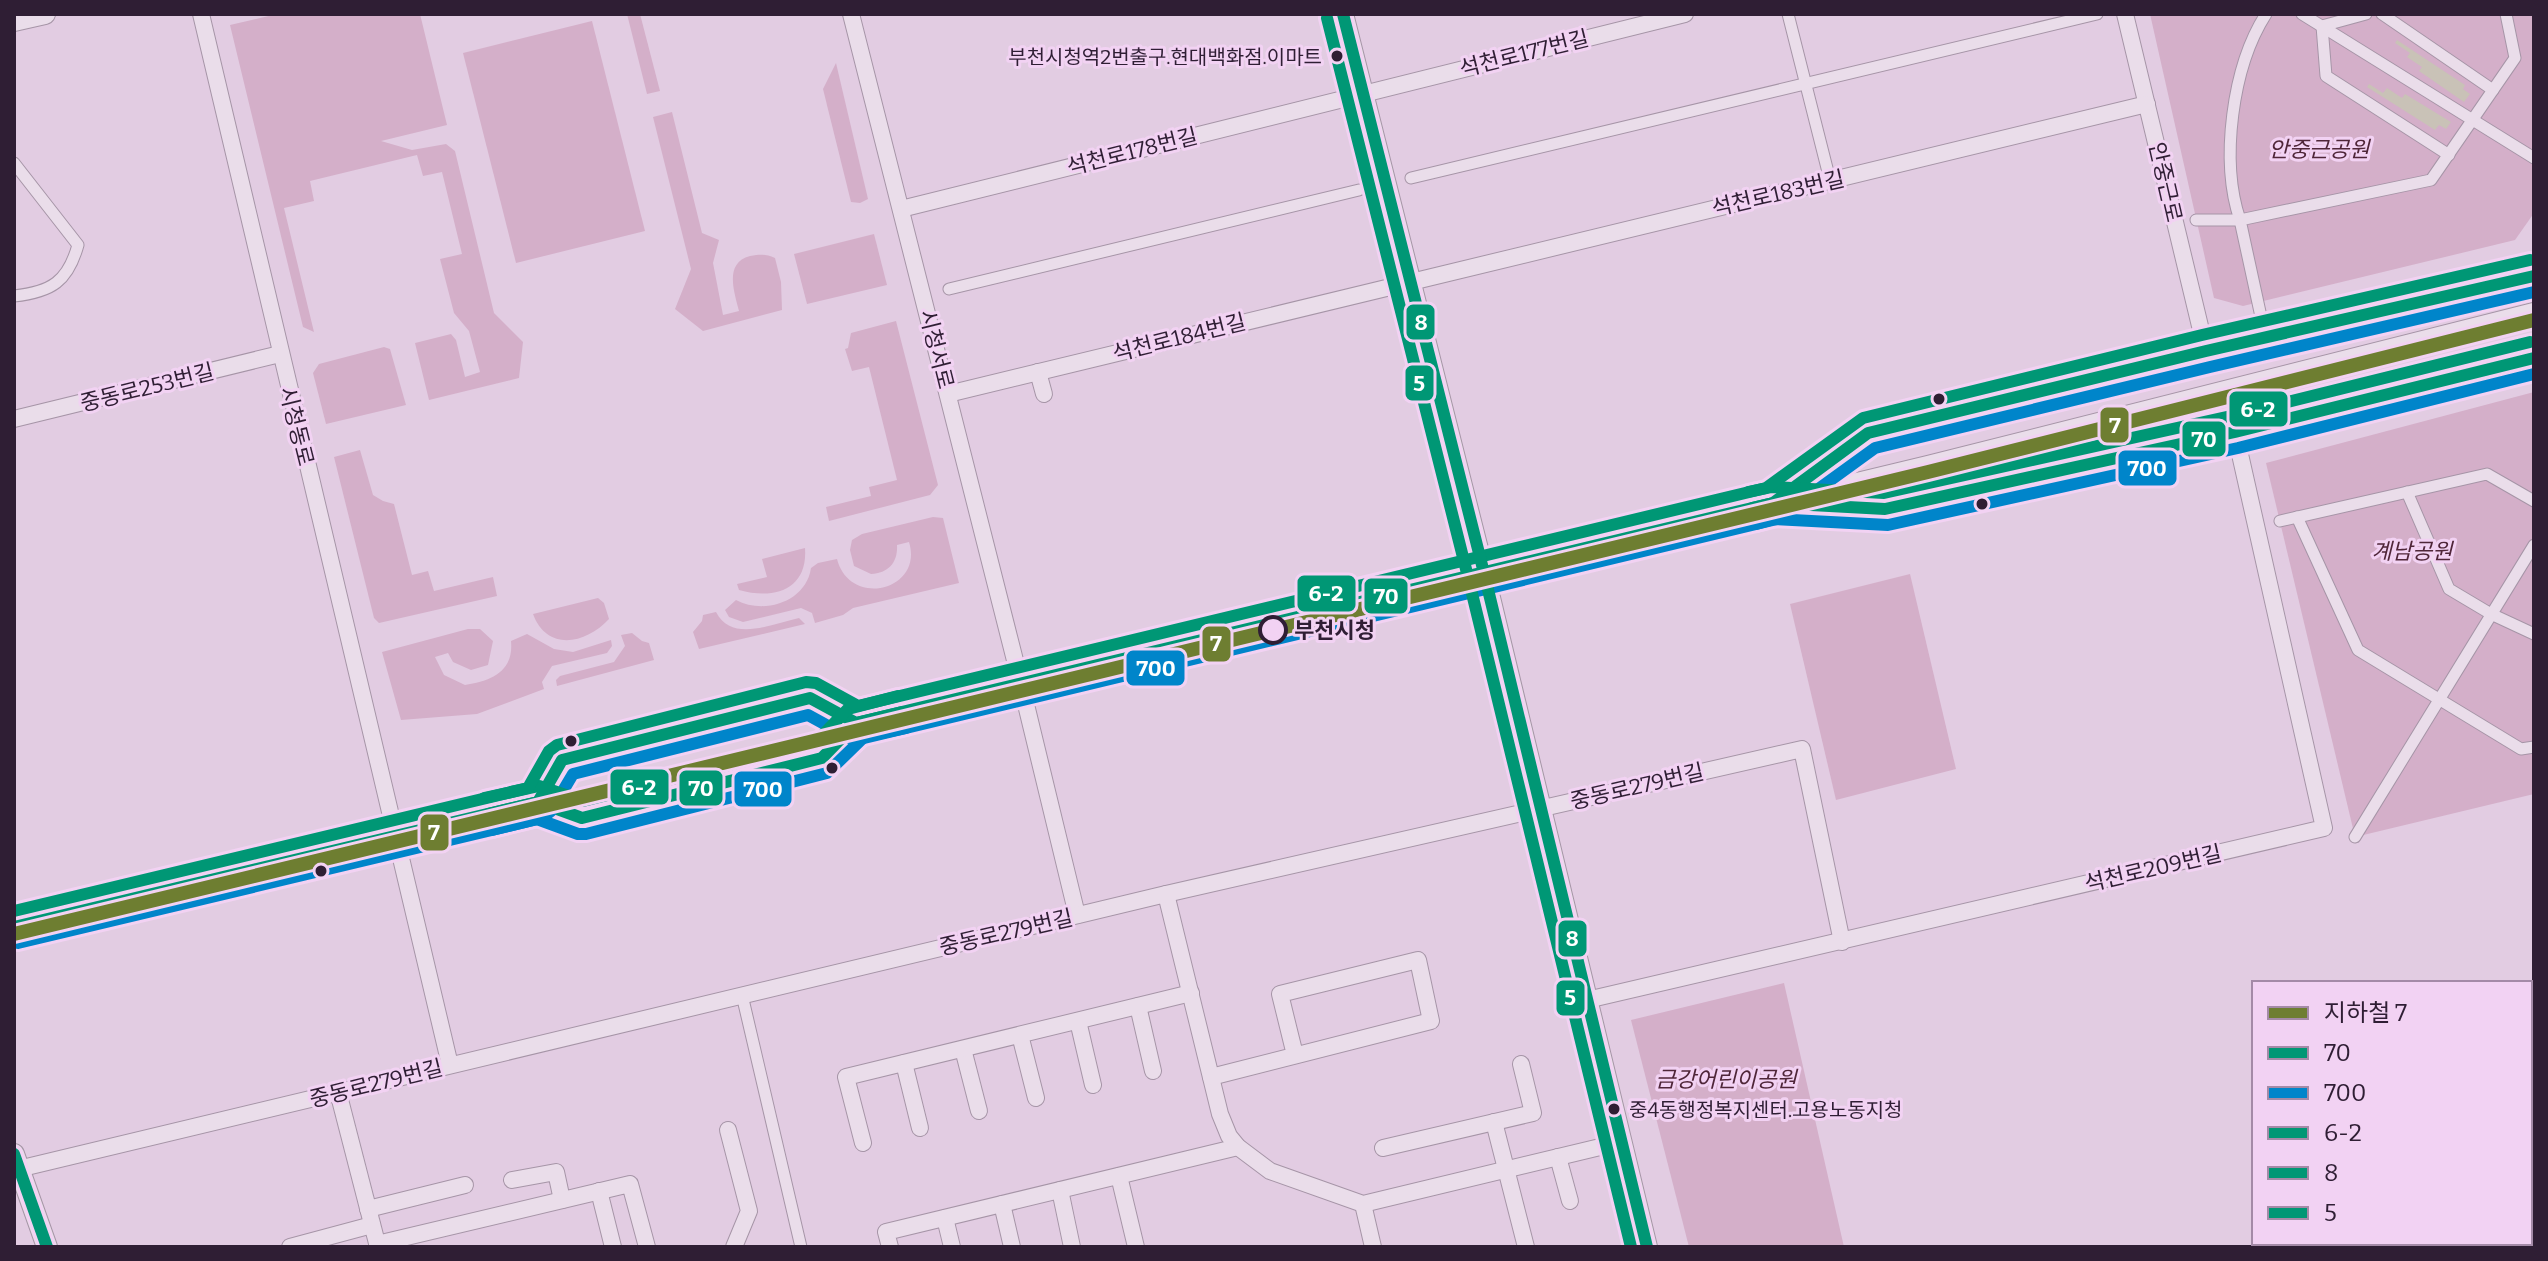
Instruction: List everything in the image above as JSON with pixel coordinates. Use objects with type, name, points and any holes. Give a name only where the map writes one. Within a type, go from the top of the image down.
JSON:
[{"type":"street","points":[[14,21],[45,14]]},
{"type":"street","name":"시청동로","points":[[201,14],[450,1065]]},
{"type":"street","name":"시청서로","points":[[851,14],[1077,915]]},
{"type":"street","points":[[1343,14],[1484,573],[1647,1247]]},
{"type":"street","name":"석천로177번길","points":[[1363,92],[1685,14]]},
{"type":"street","points":[[1788,14],[1830,180]]},
{"type":"street","points":[[1411,178],[2097,14]]},
{"type":"street","name":"안중근로","points":[[2125,14],[2206,351]]},
{"type":"street","points":[[2260,312],[2231,186],[2232,134],[2246,61],[2266,14]]},
{"type":"street","points":[[2302,14],[2534,158]]},
{"type":"street","points":[[2322,26],[2366,14]]},
{"type":"street","points":[[2382,14],[2493,90]]},
{"type":"street","points":[[2196,220],[2240,220],[2431,180],[2515,58],[2506,14]]},
{"type":"street","points":[[2322,26],[2326,76],[2449,155]]},
{"type":"street","name":"석천로178번길","points":[[901,209],[1363,92]]},
{"type":"street","name":"석천로183번길","points":[[1410,281],[2147,104]]},
{"type":"street","points":[[14,163],[78,245],[72,266],[60,281],[45,290],[14,296]]},
{"type":"street","points":[[949,289],[1359,190]]},
{"type":"street","points":[[1773,503],[1868,433],[2534,276]]},
{"type":"street","name":"석천로184번길","points":[[948,394],[1410,281]]},
{"type":"street","points":[[14,927],[538,802],[582,818],[822,758],[856,723],[1928,466],[2534,313]]},
{"type":"street","name":"중동로253번길","points":[[14,419],[280,354]]},
{"type":"street","points":[[1773,503],[1885,509],[2235,432],[2534,358]]},
{"type":"street","points":[[1038,372],[1044,394]]},
{"type":"street","name":"석천로209번길","points":[[1587,1000],[2324,828],[2235,432]]},
{"type":"street","points":[[2280,521],[2487,474],[2534,501]]},
{"type":"street","points":[[2407,492],[2449,589],[2491,614],[2534,634]]},
{"type":"street","points":[[2297,517],[2358,650],[2521,749],[2534,747]]},
{"type":"street","points":[[2355,837],[2534,545]]},
{"type":"street","points":[[538,802],[562,760],[810,698],[856,723]]},
{"type":"street","name":"중동로279번길","points":[[16,1164],[338,1092],[1166,894],[1802,749],[1842,942]]},
{"type":"street","points":[[1166,894],[1220,1114],[1229,1136],[1238,1147],[1270,1171],[1363,1204],[1621,1142]]},
{"type":"street","points":[[1211,1077],[1431,1021],[1418,960],[1280,994],[1295,1055]]},
{"type":"street","points":[[863,1143],[846,1077],[1191,993]]},
{"type":"street","points":[[742,995],[801,1247]]},
{"type":"street","points":[[1138,1006],[1153,1071]]},
{"type":"street","points":[[1078,1021],[1093,1085]]},
{"type":"street","points":[[1020,1035],[1036,1098]]},
{"type":"street","points":[[963,1049],[979,1111]]},
{"type":"street","points":[[904,1063],[920,1128]]},
{"type":"street","points":[[1383,1148],[1533,1113],[1521,1064]]},
{"type":"street","points":[[338,1092],[377,1246],[630,1184],[647,1247]]},
{"type":"street","points":[[1494,1122],[1526,1247]]},
{"type":"street","points":[[728,1130],[749,1211],[734,1247]]},
{"type":"street","points":[[890,1247],[886,1232],[1238,1147]]},
{"type":"street","points":[[1558,1157],[1570,1201]]},
{"type":"street","points":[[16,1164],[47,1247]]},
{"type":"street","points":[[512,1180],[556,1172],[562,1200]]},
{"type":"street","points":[[1119,1176],[1136,1247]]},
{"type":"street","points":[[290,1247],[465,1185]]},
{"type":"street","points":[[1060,1190],[1072,1247]]},
{"type":"street","points":[[599,1191],[613,1247]]},
{"type":"street","points":[[1002,1204],[1012,1247]]},
{"type":"street","points":[[1363,1204],[1373,1247]]},
{"type":"street","points":[[945,1218],[952,1247]]},
{"type":"green space","points":[[277,14],[420,14],[447,125],[381,141],[412,150],[446,144],[455,151],[494,313],[523,342],[519,378],[429,400],[415,343],[451,334],[456,340],[465,377],[480,372],[469,331],[454,313],[440,259],[462,254],[442,172],[423,176],[417,155],[310,181],[314,201],[284,208],[314,332],[303,327],[230,25]]},
{"type":"green space","points":[[627,14],[640,14],[660,91],[647,94]]},
{"type":"green space","name":"안중근공원","points":[[2150,14],[2534,14],[2534,213],[2515,240],[2243,306],[2214,298]]},
{"type":"green space","points":[[592,21],[645,231],[516,263],[463,53]]},
{"type":"green space","points":[[836,63],[868,199],[860,203],[851,202],[823,89]]},
{"type":"green space","points":[[672,112],[702,233],[719,240],[713,263],[723,315],[739,311],[733,279],[737,265],[757,255],[775,258],[781,282],[782,310],[703,331],[675,309],[691,269],[653,117]]},
{"type":"green space","points":[[874,234],[887,285],[807,304],[794,254]]},
{"type":"green space","points":[[896,321],[938,485],[930,495],[829,521],[826,507],[871,496],[869,487],[897,480],[869,367],[852,371],[845,349],[848,348],[851,333]]},
{"type":"green space","points":[[384,347],[390,349],[406,405],[326,424],[313,373],[319,364]]},
{"type":"green space","name":"계남공원","points":[[2534,392],[2534,794],[2355,837],[2266,463]]},
{"type":"green space","points":[[360,450],[373,495],[394,504],[412,575],[428,571],[434,591],[493,577],[497,596],[379,623],[374,618],[334,457]]},
{"type":"green space","points":[[933,517],[943,518],[959,583],[853,608],[843,615],[815,623],[812,613],[801,608],[743,622],[729,617],[725,610],[736,600],[759,606],[782,602],[801,589],[811,568],[818,563],[837,559],[844,575],[856,584],[869,588],[896,582],[906,572],[911,559],[909,542],[897,545],[894,561],[887,569],[871,574],[854,566],[850,550],[852,540],[862,534]]},
{"type":"green space","points":[[805,548],[801,574],[786,588],[764,594],[739,590],[737,584],[767,577],[762,559]]},
{"type":"green space","points":[[1910,574],[1956,769],[1836,800],[1790,604]]},
{"type":"green space","points":[[598,598],[604,603],[609,619],[600,628],[579,638],[557,639],[539,626],[533,614]]},
{"type":"green space","points":[[716,612],[732,627],[742,629],[799,618],[805,624],[699,649],[693,632],[703,615]]},
{"type":"green space","points":[[468,629],[480,629],[493,641],[488,665],[471,670],[453,662],[448,653],[435,657],[444,675],[465,685],[484,681],[499,673],[509,660],[511,641],[527,634],[554,649],[573,652],[611,640],[612,646],[607,653],[552,666],[542,682],[544,689],[477,714],[401,720],[382,652]]},
{"type":"green space","points":[[632,633],[649,643],[654,660],[557,686],[556,680],[560,676],[614,662],[625,646],[621,635]]},
{"type":"green space","name":"금강어린이공원","points":[[1784,983],[1844,1247],[1689,1247],[1631,1020]]},
{"type":"shaded area","points":[[2397,40],[2465,85],[2463,89],[2470,94],[2464,102],[2419,71],[2422,67],[2407,57],[2410,53],[2395,43]]},
{"type":"shaded area","points":[[2369,84],[2383,93],[2387,88],[2402,98],[2405,94],[2451,122],[2446,129],[2439,125],[2435,130],[2367,87]]},
{"type":"metro line","name":"7","points":[[14,934],[1928,472],[2534,320]]},
{"type":"transit line","name":"8","points":[[1343,14],[1484,573],[1647,1247]]},
{"type":"transit line","name":"5","points":[[1327,18],[1468,577],[1631,1247]]},
{"type":"transit line","name":"6-2","points":[[14,911],[528,788],[549,751],[557,745],[806,682],[816,683],[858,706],[1766,488],[1863,418],[2202,335],[2530,260]]},
{"type":"transit line","name":"70","points":[[14,927],[538,802],[562,760],[810,698],[856,723],[1773,503],[1868,433],[2534,276]]},
{"type":"transit line","name":"700","points":[[18,943],[542,818],[551,811],[573,774],[808,715],[850,738],[860,739],[1777,519],[1875,448],[2534,292]]},
{"type":"transit line","name":"6-2","points":[[1748,492],[1772,487],[1884,493],[2231,416],[2530,342]]},
{"type":"transit line","name":"70","points":[[1752,508],[1773,503],[1885,509],[2235,432],[2534,358]]},
{"type":"transit line","name":"700","points":[[1756,524],[1774,519],[1888,525],[2238,448],[2534,374]]},
{"type":"transit line","name":"6-2","points":[[484,798],[539,786],[583,801],[814,744],[848,709],[898,696]]},
{"type":"transit line","name":"70","points":[[488,814],[538,802],[582,818],[822,758],[856,723],[902,712]]},
{"type":"transit line","name":"700","points":[[492,830],[537,819],[586,834],[827,773],[864,737],[906,728]]},
{"type":"transit line","name":"70","points":[[14,1154],[47,1247]]},
{"type":"place","name":"부천시청역2번출구.현대백화점.이마트","points":[[1337,56]]},
{"type":"place","name":"부천시청","points":[[1273,630]]},
{"type":"place","name":"중4동행정복지센터.고용노동지청","points":[[1614,1109]]}]
